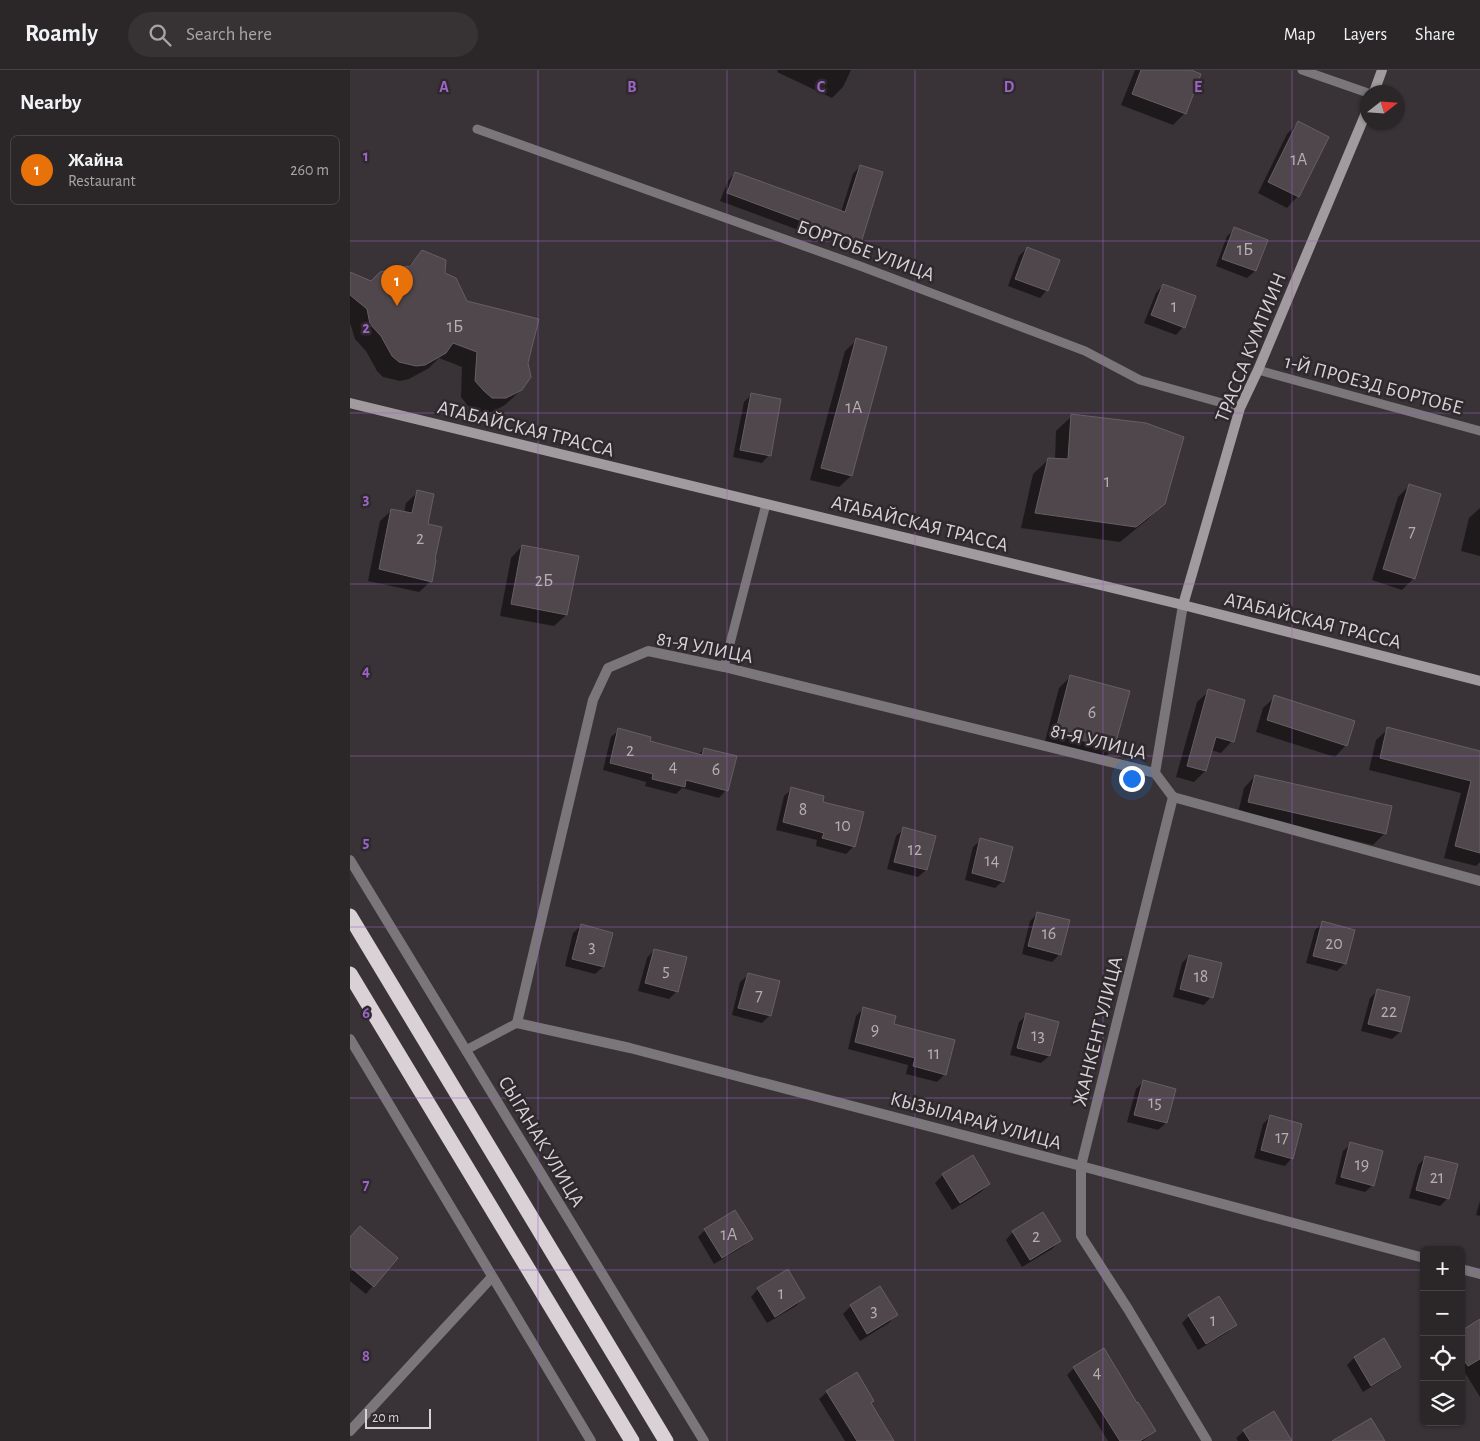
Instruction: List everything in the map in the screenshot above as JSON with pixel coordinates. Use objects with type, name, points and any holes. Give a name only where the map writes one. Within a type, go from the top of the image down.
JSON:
[{"type":"highway","points":[[350,916],[666,1441]]},
{"type":"highway","points":[[350,974],[632,1441]]},
{"type":"main road","points":[[1377,85],[1382,70]]},
{"type":"main road","name":"ТРАССА КУМТИИН","points":[[1183,605],[1240,408],[1258,370],[1360,127]]},
{"type":"main road","name":"АТАБАЙСКАЯ ТРАССА","points":[[350,403],[1183,605],[1480,681]]},
{"type":"street","points":[[1183,605],[1155,772],[1173,797],[1480,881]]},
{"type":"street","name":"81-Я УЛИЦА","points":[[517,1023],[592,700],[608,668],[648,651],[724,667],[1155,772]]},
{"type":"street","name":"ЖАНКЕНТ УЛИЦА","points":[[1173,797],[1082,1166],[1081,1236],[1207,1441]]},
{"type":"street","name":"СЫГАНАК УЛИЦА","points":[[350,860],[704,1441]]},
{"type":"street","name":"КЫЗЫЛАРАЙ УЛИЦА","points":[[517,1023],[630,1048],[1420,1257]]},
{"type":"street","points":[[350,1039],[591,1441]]},
{"type":"street","points":[[1465,1270],[1480,1274]]},
{"type":"street","points":[[350,1432],[492,1277]]},
{"type":"lane","points":[[1302,70],[1360,90]]},
{"type":"lane","name":"БОРТОБЕ УЛИЦА","points":[[477,129],[878,272],[1085,351],[1140,380],[1240,408]]},
{"type":"lane","name":"1-Й ПРОЕЗД БОРТОБЕ","points":[[1258,370],[1480,431]]},
{"type":"lane","points":[[724,667],[766,504]]},
{"type":"lane","points":[[466,1050],[517,1023]]},
{"type":"building","points":[[1141,70],[1191,70],[1201,74],[1186,114],[1132,94]]},
{"type":"building","points":[[1298,121],[1329,137],[1299,197],[1268,182]]},
{"type":"building","points":[[860,165],[883,172],[861,243],[727,193],[735,172],[845,212]]},
{"type":"building","points":[[1234,227],[1268,240],[1256,271],[1222,259]]},
{"type":"building","points":[[1027,247],[1060,260],[1048,291],[1015,279]]},
{"type":"building","points":[[422,250],[446,260],[445,273],[456,278],[467,301],[539,319],[528,363],[531,377],[522,390],[506,398],[492,398],[475,381],[477,352],[453,343],[446,353],[425,365],[416,366],[399,362],[392,356],[381,336],[370,324],[367,309],[350,295],[350,272],[371,281],[380,272],[410,266]]},
{"type":"building","points":[[1163,284],[1196,296],[1185,328],[1151,315]]},
{"type":"building","points":[[856,338],[887,347],[852,476],[821,468]]},
{"type":"building","points":[[751,393],[781,399],[771,456],[740,450]]},
{"type":"building","points":[[1071,414],[1146,423],[1184,437],[1165,504],[1136,527],[1035,513],[1048,458],[1068,459]]},
{"type":"building","points":[[1409,484],[1441,494],[1415,579],[1383,569]]},
{"type":"building","points":[[417,490],[434,494],[428,524],[442,527],[432,582],[379,569],[391,509],[412,513]]},
{"type":"building","points":[[522,545],[579,556],[567,615],[511,604]]},
{"type":"building","points":[[1070,675],[1130,691],[1114,749],[1055,733]]},
{"type":"building","points":[[1208,689],[1245,700],[1234,742],[1216,737],[1206,771],[1187,766]]},
{"type":"building","points":[[1274,695],[1355,721],[1347,746],[1267,720]]},
{"type":"building","points":[[1387,727],[1480,751],[1480,853],[1455,846],[1471,781],[1380,758]]},
{"type":"building","points":[[618,728],[651,737],[650,741],[702,755],[704,748],[737,756],[728,791],[686,780],[685,787],[652,779],[653,774],[610,763]]},
{"type":"building","points":[[1255,775],[1392,806],[1386,834],[1248,802]]},
{"type":"building","points":[[791,787],[824,796],[823,802],[864,812],[855,847],[822,838],[824,833],[783,822]]},
{"type":"building","points":[[903,827],[936,836],[927,870],[894,862]]},
{"type":"building","points":[[980,838],[1013,847],[1004,882],[972,873]]},
{"type":"building","points":[[1037,912],[1070,920],[1061,955],[1028,946]]},
{"type":"building","points":[[1322,921],[1355,930],[1346,964],[1313,956]]},
{"type":"building","points":[[581,924],[613,933],[604,967],[572,959]]},
{"type":"building","points":[[654,949],[687,957],[678,992],[645,983]]},
{"type":"building","points":[[1189,955],[1222,963],[1213,998],[1180,989]]},
{"type":"building","points":[[748,973],[780,981],[771,1016],[738,1008]]},
{"type":"building","points":[[1377,989],[1410,997],[1401,1032],[1368,1024]]},
{"type":"building","points":[[863,1007],[896,1016],[894,1024],[955,1040],[946,1075],[913,1066],[915,1058],[855,1042]]},
{"type":"building","points":[[1026,1013],[1059,1022],[1050,1056],[1017,1048]]},
{"type":"building","points":[[1143,1080],[1176,1089],[1167,1123],[1134,1115]]},
{"type":"building","points":[[1270,1115],[1302,1124],[1293,1159],[1261,1150]]},
{"type":"building","points":[[1350,1142],[1383,1151],[1374,1186],[1341,1177]]},
{"type":"building","points":[[973,1155],[990,1184],[960,1203],[942,1174]]},
{"type":"building","points":[[1425,1156],[1458,1164],[1449,1199],[1416,1190]]},
{"type":"building","points":[[735,1210],[753,1239],[722,1258],[704,1229]]},
{"type":"building","points":[[1043,1212],[1061,1241],[1030,1260],[1012,1231]]},
{"type":"building","points":[[360,1226],[398,1258],[374,1287],[350,1267],[350,1237]]},
{"type":"building","points":[[788,1269],[805,1298],[775,1317],[757,1288]]},
{"type":"building","points":[[880,1286],[898,1315],[867,1334],[850,1305]]},
{"type":"building","points":[[1219,1296],[1237,1325],[1206,1344],[1188,1315]]},
{"type":"building","points":[[1480,1319],[1480,1359],[1468,1366],[1465,1362],[1465,1328]]},
{"type":"building","points":[[1384,1338],[1401,1367],[1371,1386],[1354,1357]]},
{"type":"building","points":[[1104,1348],[1156,1431],[1140,1441],[1120,1441],[1073,1367]]},
{"type":"building","points":[[857,1372],[874,1401],[871,1403],[894,1441],[857,1441],[826,1391]]},
{"type":"building","points":[[1274,1411],[1292,1441],[1250,1441],[1243,1430]]},
{"type":"building","points":[[1371,1418],[1385,1441],[1332,1441]]},
{"type":"place","name":"Жайна","points":[[397,306]]}]
